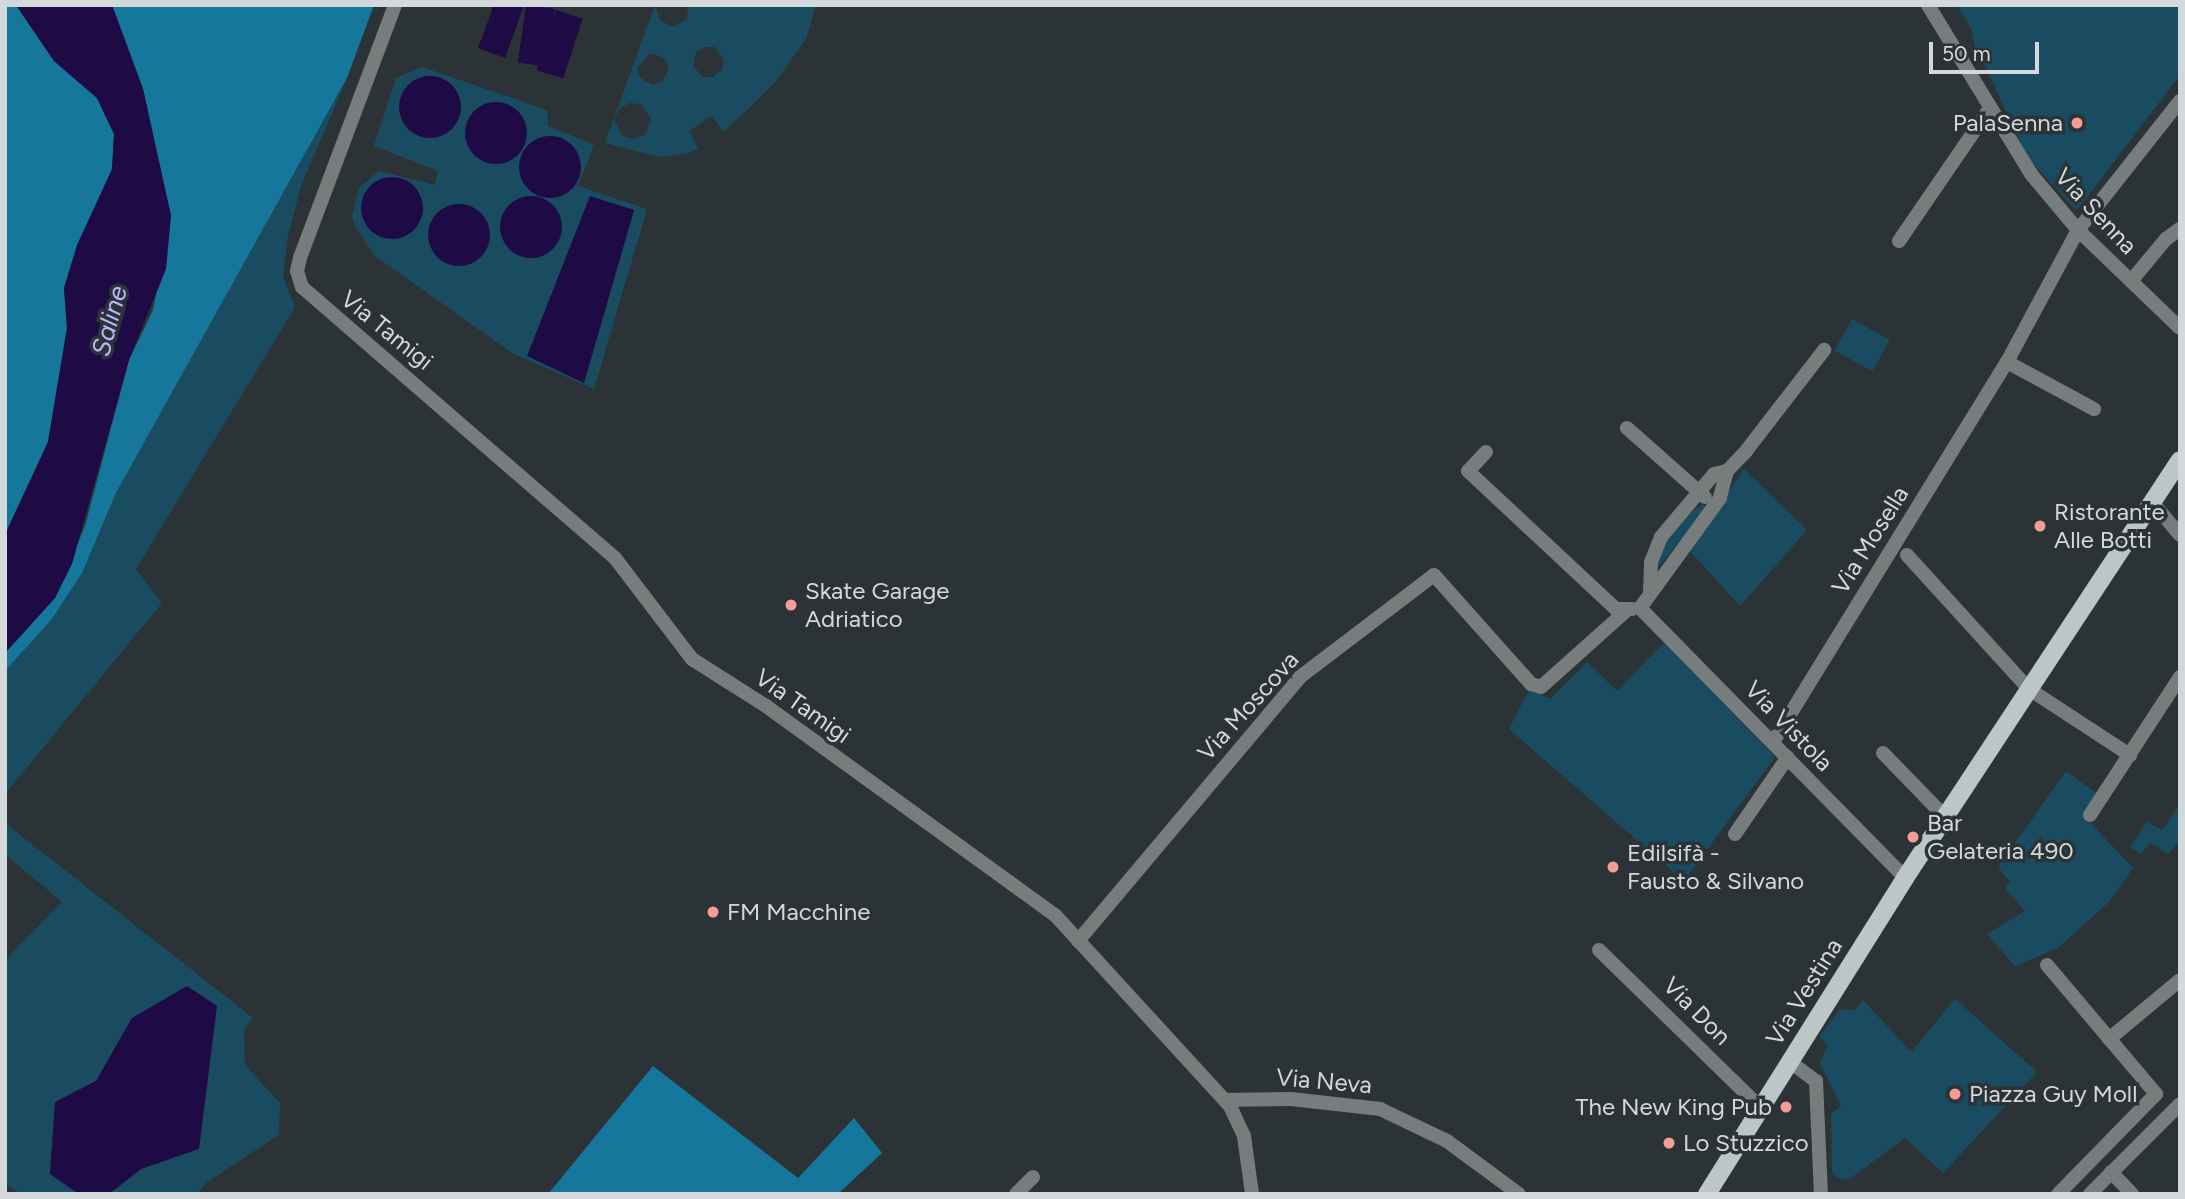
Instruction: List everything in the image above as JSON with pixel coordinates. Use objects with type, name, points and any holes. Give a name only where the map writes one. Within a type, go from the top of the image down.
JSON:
[{"type":"main road","name":"Via Vestina","points":[[1707,1194],[1905,878],[2180,460]]},
{"type":"street","name":"Via Tamigi","points":[[395,5],[297,271],[308,295],[418,385],[615,558],[685,653],[1044,905],[1225,1100],[1244,1136],[1252,1194]]},
{"type":"street","name":"Via Senna","points":[[1928,5],[2021,161],[2078,230],[2180,328]]},
{"type":"street","name":"Via Mosella","points":[[1773,742],[2007,362],[2078,230],[2180,101]]},
{"type":"street","points":[[1899,241],[1990,108]]},
{"type":"street","points":[[2131,281],[2166,239],[2180,229]]},
{"type":"street","points":[[1650,593],[1651,562],[1661,537],[1714,474],[1727,471],[1824,350]]},
{"type":"street","points":[[2007,362],[2094,409]]},
{"type":"street","points":[[1628,428],[1715,505]]},
{"type":"street","name":"Via Vistola","points":[[1486,452],[1468,471],[1616,609],[1634,609],[1773,742],[1905,878]]},
{"type":"street","points":[[1634,609],[1650,593],[1715,505],[1728,482],[1727,471]]},
{"type":"street","points":[[2152,502],[2180,535]]},
{"type":"street","points":[[1907,555],[2029,689],[2130,755]]},
{"type":"street","name":"Via Moscova","points":[[1078,941],[1300,677],[1434,575],[1531,684],[1541,687],[1634,609]]},
{"type":"street","points":[[2090,815],[2180,677]]},
{"type":"street","points":[[1883,753],[1945,817]]},
{"type":"street","points":[[1735,834],[1788,757]]},
{"type":"street","name":"Via Don","points":[[1599,950],[1760,1107]]},
{"type":"street","points":[[2047,965],[2156,1094],[2058,1194]]},
{"type":"street","points":[[2109,1038],[2180,980]]},
{"type":"street","points":[[1789,1061],[1816,1081],[1821,1194]]},
{"type":"street","name":"Via Neva","points":[[1225,1100],[1291,1098],[1380,1110],[1447,1141],[1519,1194]]},
{"type":"street","points":[[2090,1194],[2180,1104]]},
{"type":"street","points":[[2111,1172],[2132,1194]]},
{"type":"street","points":[[1016,1194],[1033,1177]]},
{"type":"shaded area","points":[[5,5],[16,5],[54,61],[97,98],[114,134],[112,169],[64,288],[67,328],[48,442],[5,534]]},
{"type":"shaded area","points":[[112,5],[374,5],[347,78],[116,493],[82,573],[52,619],[5,671],[5,653],[55,598],[85,526],[129,360],[153,310],[171,216],[143,89]]},
{"type":"shaded area","points":[[655,5],[660,20],[673,27],[687,19],[688,5],[816,5],[806,39],[776,81],[723,132],[712,116],[689,131],[698,148],[686,154],[660,157],[605,143]],"holes":[[[704,47],[715,47],[724,60],[722,70],[713,77],[703,77],[693,66],[696,52]],[[650,53],[664,58],[669,67],[663,81],[653,85],[640,78],[637,68]],[[629,103],[641,104],[651,119],[645,135],[633,139],[622,136],[614,120],[619,109]]]},
{"type":"shaded area","name":"PalaSenna","points":[[1957,5],[2180,5],[2180,75],[2079,208],[2075,209],[2027,157],[1983,61],[1976,56],[1972,30]]},
{"type":"shaded area","points":[[422,67],[547,110],[548,126],[594,145],[578,186],[647,209],[594,389],[512,353],[375,256],[355,226],[352,216],[359,188],[379,171],[435,185],[438,171],[374,146],[396,78]],"holes":[[[426,76],[445,80],[461,112],[452,129],[435,138],[416,135],[402,121],[403,92]],[[501,102],[518,111],[524,147],[510,160],[465,137],[474,110]],[[578,153],[581,172],[522,180],[519,161]],[[388,178],[406,181],[423,204],[423,214],[396,239],[377,236],[361,213],[364,194]],[[526,197],[545,200],[544,255],[525,258],[500,232],[503,213]],[[591,197],[634,210],[584,382],[528,356]]]},
{"type":"shaded area","points":[[347,78],[301,186],[288,236],[283,276],[295,307],[136,569],[162,603],[5,794],[5,671],[52,619],[82,573],[116,493]]},
{"type":"shaded area","points":[[1852,319],[1890,340],[1872,371],[1835,350]]},
{"type":"shaded area","points":[[1744,469],[1807,530],[1740,606],[1689,550]]},
{"type":"shaded area","points":[[1703,504],[1706,509],[1654,572],[1658,551],[1686,516]]},
{"type":"shaded area","points":[[1664,643],[1775,757],[1684,881],[1509,729],[1529,690],[1550,699],[1587,662],[1617,691]]},
{"type":"shaded area","points":[[2066,771],[2100,796],[2085,817],[2133,868],[2109,902],[2058,948],[2015,966],[1987,934],[2025,911],[2005,888],[2010,882],[1998,867]]},
{"type":"shaded area","points":[[2180,805],[2180,840],[2168,854],[2150,843],[2140,854],[2130,847],[2147,822],[2162,830]]},
{"type":"shaded area","points":[[5,823],[253,1018],[244,1030],[245,1065],[280,1103],[279,1135],[207,1182],[197,1194],[109,1194],[141,1169],[199,1148],[132,1018],[96,1081],[55,1102],[50,1174],[79,1194],[21,1194],[5,1184],[5,960],[62,902],[5,854]]},
{"type":"shaded area","points":[[1955,999],[2037,1072],[1943,1173],[1905,1138],[1848,1180],[1838,1178],[1832,1172],[1831,1113],[1841,1106],[1820,1063],[1827,1046],[1820,1036],[1840,1009],[1855,1010],[1863,1000],[1911,1052]]},
{"type":"shaded area","points":[[653,1066],[798,1178],[854,1118],[882,1153],[838,1194],[548,1194]]},
{"type":"water","name":"Saline","points":[[16,5],[112,5],[143,89],[171,216],[166,269],[129,360],[72,564],[55,598],[5,653],[5,535],[48,442],[67,328],[64,288],[77,245],[112,169],[114,134],[97,98],[54,61]]},
{"type":"water","points":[[494,5],[524,5],[505,58],[478,48]]},
{"type":"water","points":[[526,5],[555,9],[547,66],[518,62]]},
{"type":"water","points":[[556,10],[583,19],[563,79],[537,70]]},
{"type":"water","points":[[430,76],[442,78],[452,85],[459,95],[459,119],[452,129],[442,136],[430,138],[418,136],[408,129],[401,119],[399,107],[401,95],[408,85],[418,78]]},
{"type":"water","points":[[496,102],[508,104],[518,111],[525,121],[525,145],[518,155],[508,162],[496,164],[484,162],[474,155],[467,145],[465,133],[467,121],[474,111],[484,104]]},
{"type":"water","points":[[550,136],[562,138],[572,145],[579,155],[579,179],[572,189],[562,196],[550,198],[538,196],[528,189],[521,179],[519,167],[521,155],[528,145],[538,138]]},
{"type":"water","points":[[392,177],[404,179],[414,186],[421,196],[421,220],[414,230],[404,237],[392,239],[380,237],[370,230],[363,220],[361,208],[363,196],[370,186],[380,179]]},
{"type":"water","points":[[531,196],[543,198],[553,205],[560,215],[560,239],[553,249],[543,256],[531,258],[519,256],[509,249],[502,239],[500,227],[502,215],[509,205],[519,198]]},
{"type":"water","points":[[590,196],[634,210],[584,383],[527,356]]},
{"type":"water","points":[[459,204],[471,206],[481,213],[488,223],[488,247],[481,257],[471,264],[459,266],[447,264],[437,257],[430,247],[428,235],[430,223],[437,213],[447,206]]},
{"type":"water","points":[[187,986],[217,1006],[199,1149],[141,1169],[109,1194],[79,1194],[50,1174],[55,1102],[96,1081],[132,1018]]},
{"type":"place","name":"PalaSenna","points":[[2077,123]]},
{"type":"place","name":"Ristorante Alle Botti","points":[[2040,526]]},
{"type":"place","name":"Skate Garage Adriatico","points":[[791,605]]},
{"type":"place","name":"Bar Gelateria 490","points":[[1913,837]]},
{"type":"place","name":"Edilsifà - Fausto & Silvano","points":[[1613,867]]},
{"type":"place","name":"FM Macchine","points":[[713,912]]},
{"type":"place","name":"Piazza Guy Moll","points":[[1955,1094]]},
{"type":"place","name":"The New King Pub","points":[[1786,1107]]},
{"type":"place","name":"Lo Stuzzico","points":[[1669,1143]]}]
